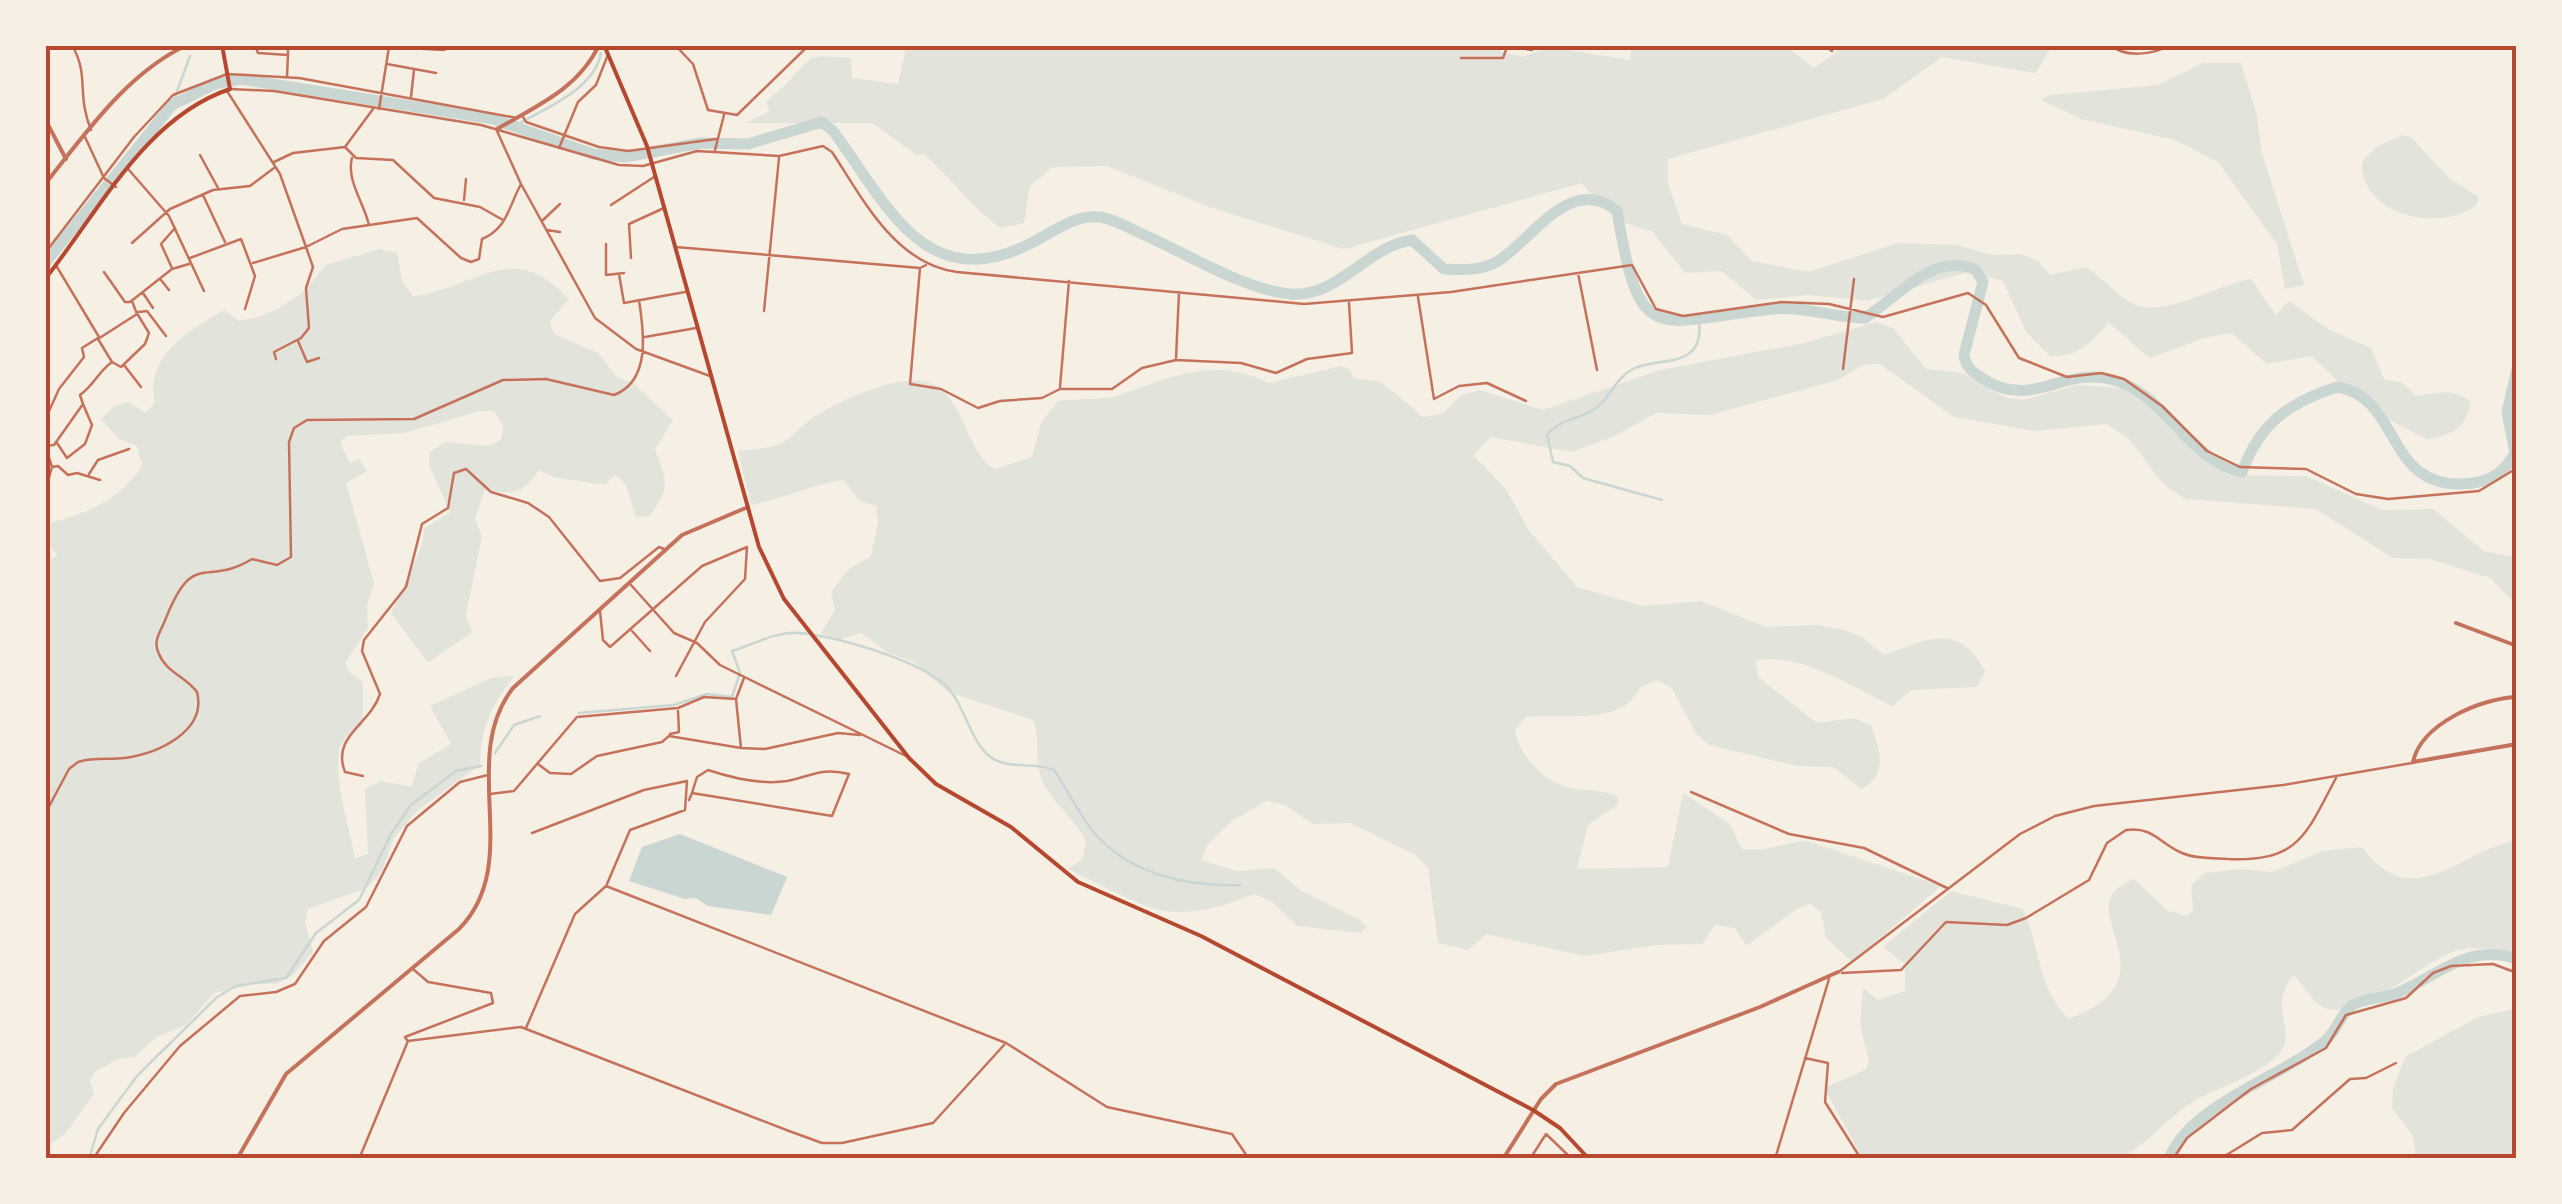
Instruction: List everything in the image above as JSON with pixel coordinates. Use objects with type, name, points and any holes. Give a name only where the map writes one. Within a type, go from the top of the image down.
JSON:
[{"type":"main road","points":[[45,280],[129,170],[177,116],[229,90],[222,45]]},
{"type":"main road","points":[[602,45],[646,146],[748,507],[774,582],[909,758],[936,784],[1011,827],[1078,882],[1201,936],[1534,1110],[1560,1128],[1589,1159]]},
{"type":"street","points":[[45,184],[140,76],[188,45]]},
{"type":"street","points":[[256,45],[258,53],[288,55]]},
{"type":"street","points":[[287,77],[288,45]]},
{"type":"street","points":[[132,244],[167,213],[218,189],[250,186],[293,153],[345,147],[377,107],[392,46],[444,50],[454,45]]},
{"type":"street","points":[[496,130],[575,82],[602,45]]},
{"type":"street","points":[[675,45],[693,64],[708,110],[724,113],[742,112],[761,87],[784,73],[808,46],[860,45]]},
{"type":"street","points":[[1823,45],[1832,50]]},
{"type":"street","points":[[2111,45],[2119,52],[2142,53],[2168,45]]},
{"type":"street","points":[[75,46],[86,70],[80,102],[90,130]]},
{"type":"street","points":[[1461,58],[1501,58],[1507,46],[1532,50]]},
{"type":"street","points":[[559,148],[578,102],[596,84],[608,56]]},
{"type":"street","points":[[385,63],[436,72]]},
{"type":"street","points":[[411,98],[414,68]]},
{"type":"street","points":[[45,253],[173,95],[228,75],[287,77],[521,116],[526,122],[609,149],[716,139]]},
{"type":"street","points":[[229,90],[377,107],[496,130],[619,165],[652,165],[692,152],[779,156],[820,145],[830,149],[875,217],[927,264],[958,272],[1295,304],[1418,296],[1632,265],[1652,304],[1666,315],[1766,302],[1866,310],[1880,316],[1971,294],[1986,305],[2019,358],[2066,377],[2101,373],[2124,379],[2152,397],[2214,457],[2240,468],[2306,469],[2356,494],[2388,499],[2490,488],[2517,468]]},
{"type":"street","points":[[229,90],[274,165],[313,266],[306,288],[309,328],[274,352],[276,359]]},
{"type":"street","points":[[714,153],[724,113]]},
{"type":"street","points":[[45,119],[66,159]]},
{"type":"street","points":[[496,130],[521,184],[595,318],[644,352],[710,376]]},
{"type":"street","points":[[85,136],[104,178],[116,187]]},
{"type":"street","points":[[345,147],[352,156],[351,180],[362,196],[369,226]]},
{"type":"street","points":[[200,156],[218,189]]},
{"type":"street","points":[[352,156],[393,160],[434,198],[464,202],[504,221]]},
{"type":"street","points":[[764,311],[779,156]]},
{"type":"street","points":[[129,170],[167,213],[204,291]]},
{"type":"street","points":[[611,205],[655,176]]},
{"type":"street","points":[[464,202],[466,179]]},
{"type":"street","points":[[253,263],[306,247],[342,229],[420,219],[461,258],[471,262],[478,258],[482,239],[494,234],[504,221],[521,184]]},
{"type":"street","points":[[203,194],[224,242]]},
{"type":"street","points":[[542,222],[560,204]]},
{"type":"street","points":[[631,258],[629,224],[664,208]]},
{"type":"street","points":[[172,269],[161,244],[176,228]]},
{"type":"street","points":[[546,230],[560,232]]},
{"type":"street","points":[[104,272],[125,302],[132,301],[172,269],[224,242],[241,239],[253,263],[255,282],[246,309]]},
{"type":"street","points":[[606,244],[606,275],[621,273],[624,303],[687,291]]},
{"type":"street","points":[[674,247],[920,268],[927,264]]},
{"type":"street","points":[[56,266],[119,368],[149,334],[132,301]]},
{"type":"street","points":[[920,268],[910,384],[941,388],[968,405],[986,408],[998,401],[1042,398],[1060,389],[1112,388],[1142,368],[1176,360],[1241,363],[1276,373],[1307,359],[1349,354],[1349,301]]},
{"type":"street","points":[[1578,272],[1597,370]]},
{"type":"street","points":[[1844,368],[1854,279]]},
{"type":"street","points":[[161,280],[169,290]]},
{"type":"street","points":[[1060,389],[1070,280]]},
{"type":"street","points":[[1176,360],[1179,290]]},
{"type":"street","points":[[143,293],[153,308]]},
{"type":"street","points":[[1418,296],[1434,399],[1461,386],[1487,384],[1526,401]]},
{"type":"street","points":[[45,814],[68,768],[78,762],[146,752],[194,726],[199,716],[197,692],[164,663],[156,644],[157,635],[174,593],[190,577],[236,570],[252,558],[277,565],[291,557],[289,442],[300,423],[414,419],[503,380],[546,379],[614,396],[633,380],[644,352],[639,300]]},
{"type":"street","points":[[45,420],[58,389],[84,357],[82,348],[147,310],[166,336]]},
{"type":"street","points":[[645,338],[697,328]]},
{"type":"street","points":[[298,339],[299,352],[307,362],[318,358]]},
{"type":"street","points":[[56,442],[66,458],[84,444],[92,425],[80,395],[96,385],[99,374],[112,362]]},
{"type":"street","points":[[124,365],[141,387]]},
{"type":"street","points":[[45,492],[52,467],[45,446],[56,442],[83,404]]},
{"type":"street","points":[[89,476],[96,462],[129,449]]},
{"type":"street","points":[[52,467],[58,466],[68,475],[100,480]]},
{"type":"street","points":[[363,776],[345,772],[340,752],[344,741],[372,714],[380,694],[362,651],[364,640],[406,587],[422,524],[448,508],[454,472],[466,468],[491,492],[544,513],[600,581],[620,578],[660,547],[666,549]]},
{"type":"street","points":[[237,1159],[286,1074],[466,922],[481,897],[490,862],[490,731],[508,694],[666,549],[700,523],[748,507]]},
{"type":"street","points":[[599,609],[603,640],[610,647],[710,561],[747,546],[745,578],[706,622],[676,676]]},
{"type":"street","points":[[629,582],[674,634],[697,642],[737,675],[909,758]]},
{"type":"street","points":[[2456,623],[2469,624],[2517,646]]},
{"type":"street","points":[[631,630],[650,652]]},
{"type":"street","points":[[741,748],[736,700],[744,678]]},
{"type":"street","points":[[489,794],[514,791],[579,716],[678,708],[704,697],[736,700]]},
{"type":"street","points":[[2413,762],[2421,741],[2441,727],[2489,700],[2517,697]]},
{"type":"street","points":[[537,764],[550,773],[570,774],[594,758],[662,742],[680,732],[678,708]]},
{"type":"street","points":[[669,736],[756,751],[838,733],[861,734]]},
{"type":"street","points":[[1503,1159],[1534,1110],[1562,1081],[1829,978],[2028,829],[2072,810],[2336,777],[2517,744]]},
{"type":"street","points":[[526,1028],[576,914],[606,886],[627,833],[680,814],[697,778],[708,770],[734,779],[782,782],[828,768],[849,774],[832,816],[692,794]]},
{"type":"street","points":[[94,1159],[124,1113],[180,1046],[240,996],[276,992],[295,984],[324,941],[366,907],[408,826],[460,782],[488,775]]},
{"type":"street","points":[[1838,972],[1902,970],[1946,922],[2008,925],[2026,918],[2089,880],[2107,843],[2126,830],[2153,833],[2190,856],[2249,860],[2278,855],[2304,837],[2336,777]]},
{"type":"street","points":[[532,832],[655,787],[687,781],[689,800]]},
{"type":"street","points":[[1692,792],[1789,834],[1864,848],[1949,888]]},
{"type":"street","points":[[606,886],[1006,1042],[1107,1106],[1236,1136],[1250,1159]]},
{"type":"street","points":[[2172,1159],[2187,1138],[2251,1088],[2326,1048],[2346,1015],[2406,998],[2433,974],[2451,966],[2485,963],[2517,972]]},
{"type":"street","points":[[408,1042],[405,1037],[493,1003],[491,993],[428,982],[412,967]]},
{"type":"street","points":[[1775,1159],[1829,978]]},
{"type":"street","points":[[408,1042],[526,1028],[822,1143],[842,1144],[942,1118],[1006,1042]]},
{"type":"street","points":[[359,1159],[408,1042]]},
{"type":"street","points":[[1804,1058],[1828,1063],[1825,1102],[1860,1159]]},
{"type":"street","points":[[2220,1159],[2262,1133],[2299,1126],[2350,1079],[2366,1078],[2396,1064]]},
{"type":"street","points":[[1530,1159],[1546,1134],[1572,1159]]},
{"type":"shaded area","points":[[907,45],[1502,45],[1501,52],[1523,57],[1548,47],[1630,60],[1632,45],[1785,45],[1814,68],[1837,52],[1840,45],[2052,45],[2036,73],[1942,57],[1883,99],[1668,159],[1668,184],[1682,224],[1727,235],[1752,261],[1808,272],[1898,243],[1956,245],[1992,255],[2021,254],[2038,261],[2050,275],[2085,267],[2129,302],[2148,308],[2177,303],[2251,279],[2276,315],[2289,301],[2328,329],[2371,348],[2384,379],[2403,383],[2416,396],[2452,393],[2471,402],[2457,429],[2428,440],[2362,405],[2312,356],[2267,364],[2232,333],[2204,338],[2150,358],[2109,323],[2076,351],[2050,356],[2026,332],[2003,281],[1968,272],[1867,301],[1808,295],[1756,300],[1722,271],[1685,273],[1652,231],[1620,220],[1582,183],[1344,249],[1212,208],[1107,166],[1053,167],[1030,186],[1024,223],[1000,228],[924,154],[917,155],[872,123],[745,123],[770,111],[766,103],[814,57],[851,58],[852,78],[898,84]]},
{"type":"shaded area","points":[[2203,63],[2241,63],[2257,115],[2261,150],[2304,285],[2285,289],[2277,244],[2218,162],[2175,140],[2081,119],[2041,100],[2050,95],[2158,85]]},
{"type":"shaded area","points":[[2402,135],[2411,137],[2450,179],[2479,197],[2476,205],[2443,218],[2424,218],[2388,207],[2374,195],[2365,180],[2362,162],[2376,147]]},
{"type":"shaded area","points":[[380,249],[397,253],[402,280],[413,296],[512,269],[530,271],[549,281],[569,299],[550,321],[554,334],[598,353],[617,377],[634,384],[673,420],[655,450],[664,490],[650,516],[636,517],[625,483],[615,475],[605,485],[553,477],[539,470],[522,489],[485,489],[475,519],[482,536],[466,615],[472,632],[428,663],[391,613],[422,545],[424,529],[450,512],[429,465],[430,452],[445,442],[488,446],[501,440],[503,426],[494,411],[480,411],[404,433],[347,436],[340,442],[350,463],[359,459],[367,471],[346,483],[374,583],[367,605],[368,628],[345,663],[348,671],[363,682],[363,726],[344,740],[338,758],[355,858],[368,854],[365,789],[381,781],[411,787],[419,763],[451,744],[430,706],[491,678],[514,676],[489,718],[480,765],[419,809],[394,838],[381,873],[367,888],[308,909],[305,922],[313,952],[292,976],[276,984],[253,984],[214,993],[186,1025],[156,1037],[136,1056],[116,1060],[95,1072],[90,1080],[94,1094],[66,1133],[45,1148],[45,566],[57,555],[46,539],[52,522],[103,503],[134,477],[142,465],[137,446],[119,439],[101,419],[114,406],[129,402],[145,413],[155,403],[156,371],[184,336],[224,310],[239,321],[266,314],[299,295],[325,265]]},
{"type":"shaded area","points":[[1875,322],[1893,328],[1926,369],[1963,373],[2004,397],[2023,400],[2078,385],[2135,389],[2197,453],[2228,475],[2306,476],[2382,510],[2433,509],[2484,551],[2517,558],[2517,606],[2490,578],[2430,559],[2393,558],[2316,509],[2186,499],[2163,484],[2130,440],[2107,424],[2034,431],[1954,417],[1880,364],[1863,365],[1838,380],[1710,415],[1656,413],[1615,436],[1571,452],[1491,437],[1473,455],[1506,489],[1528,529],[1577,587],[1643,606],[1701,601],[1766,627],[1817,625],[1844,630],[1862,637],[1884,655],[1928,640],[1953,640],[1975,656],[1985,671],[1977,687],[1912,690],[1892,706],[1808,666],[1791,661],[1756,660],[1758,677],[1817,723],[1854,718],[1871,726],[1879,753],[1879,770],[1861,789],[1833,767],[1797,766],[1709,745],[1696,734],[1672,688],[1657,680],[1640,687],[1632,700],[1620,708],[1606,713],[1526,717],[1515,730],[1525,755],[1553,781],[1617,796],[1619,804],[1588,825],[1577,869],[1668,867],[1683,793],[1730,824],[1742,849],[1759,850],[1807,841],[1941,886],[1852,962],[1826,938],[1821,912],[1810,904],[1798,908],[1746,946],[1735,928],[1715,925],[1702,944],[1656,945],[1584,956],[1486,934],[1468,950],[1438,943],[1428,868],[1416,855],[1350,823],[1313,824],[1285,805],[1267,801],[1233,820],[1208,844],[1201,860],[1237,871],[1275,868],[1300,890],[1360,920],[1367,926],[1361,933],[1297,926],[1271,901],[1254,894],[1199,911],[1158,909],[1068,869],[1083,859],[1086,842],[1043,783],[1033,720],[948,692],[914,662],[888,653],[861,633],[837,640],[821,633],[835,610],[831,592],[848,570],[871,556],[878,523],[876,506],[860,501],[843,480],[751,505],[738,451],[777,445],[840,403],[875,388],[910,381],[926,382],[948,396],[977,451],[994,469],[1032,457],[1041,423],[1058,401],[1113,397],[1194,372],[1231,371],[1269,383],[1341,366],[1349,369],[1354,378],[1381,382],[1423,417],[1442,414],[1462,395],[1480,390],[1543,410],[1660,370],[1804,343]]},
{"type":"shaded area","points":[[680,834],[787,877],[771,915],[708,906],[696,898],[685,899],[629,881],[642,847]]},
{"type":"shaded area","points":[[2517,841],[2517,950],[2511,954],[2478,948],[2458,950],[2375,998],[2340,1010],[2321,1006],[2293,975],[2283,997],[2285,1040],[2278,1056],[2187,1106],[2118,1159],[1863,1159],[1824,1088],[1865,1070],[1869,1061],[1860,1025],[1863,988],[1878,1000],[1905,991],[1905,964],[1883,947],[1951,891],[2023,909],[2045,981],[2069,1019],[2102,1002],[2117,982],[2121,963],[2109,906],[2115,891],[2134,879],[2168,911],[2186,916],[2193,911],[2191,885],[2205,873],[2242,869],[2272,872],[2323,851],[2362,847],[2381,867],[2400,877],[2419,878]]},
{"type":"shaded area","points":[[2517,1008],[2517,1159],[2416,1159],[2413,1136],[2392,1108],[2393,1088],[2405,1057],[2478,1017]]},
{"type":"waterway","points":[[517,125],[579,87],[597,66],[601,53]]},
{"type":"waterway","points":[[172,105],[190,56]]},
{"type":"waterway","points":[[45,263],[172,105],[215,84],[241,79],[493,119],[593,154],[625,157],[701,143],[748,144],[822,122],[909,231],[932,248],[958,258],[988,258],[1023,247],[1070,222],[1100,217],[1254,285],[1290,294],[1307,293],[1338,280],[1396,244],[1412,240],[1444,269],[1485,267],[1511,251],[1553,213],[1584,200],[1600,201],[1617,211],[1634,287],[1645,307],[1659,317],[1701,319],[1784,309],[1865,318],[1931,271],[1960,266],[1976,270],[1983,282],[1964,355],[1975,374],[2000,387],[2016,390],[2077,378],[2110,379],[2146,397],[2206,454],[2242,472],[2258,440],[2278,417],[2304,400],[2337,387],[2358,394],[2374,408],[2408,461],[2423,474],[2444,483],[2487,480],[2503,470],[2515,453],[2507,412],[2517,369]]},
{"type":"waterway","points":[[1662,500],[1583,478],[1570,466],[1553,462],[1547,435],[1558,425],[1595,409],[1633,369],[1687,355],[1699,337],[1699,321]]},
{"type":"waterway","points":[[579,713],[674,705],[707,694],[732,697],[740,673],[732,651],[781,634],[814,635],[856,645],[900,660],[937,679],[955,696],[972,732],[995,760],[1054,770],[1092,830],[1122,857],[1179,880],[1241,885]]},
{"type":"waterway","points":[[495,753],[514,725],[540,716]]},
{"type":"waterway","points":[[89,1159],[98,1129],[137,1076],[217,997],[236,986],[286,978],[316,933],[359,900],[391,834],[411,805],[456,771],[481,766]]},
{"type":"waterway","points":[[2169,1159],[2196,1123],[2325,1041],[2353,1005],[2397,993],[2468,958],[2499,955],[2517,959]]}]
